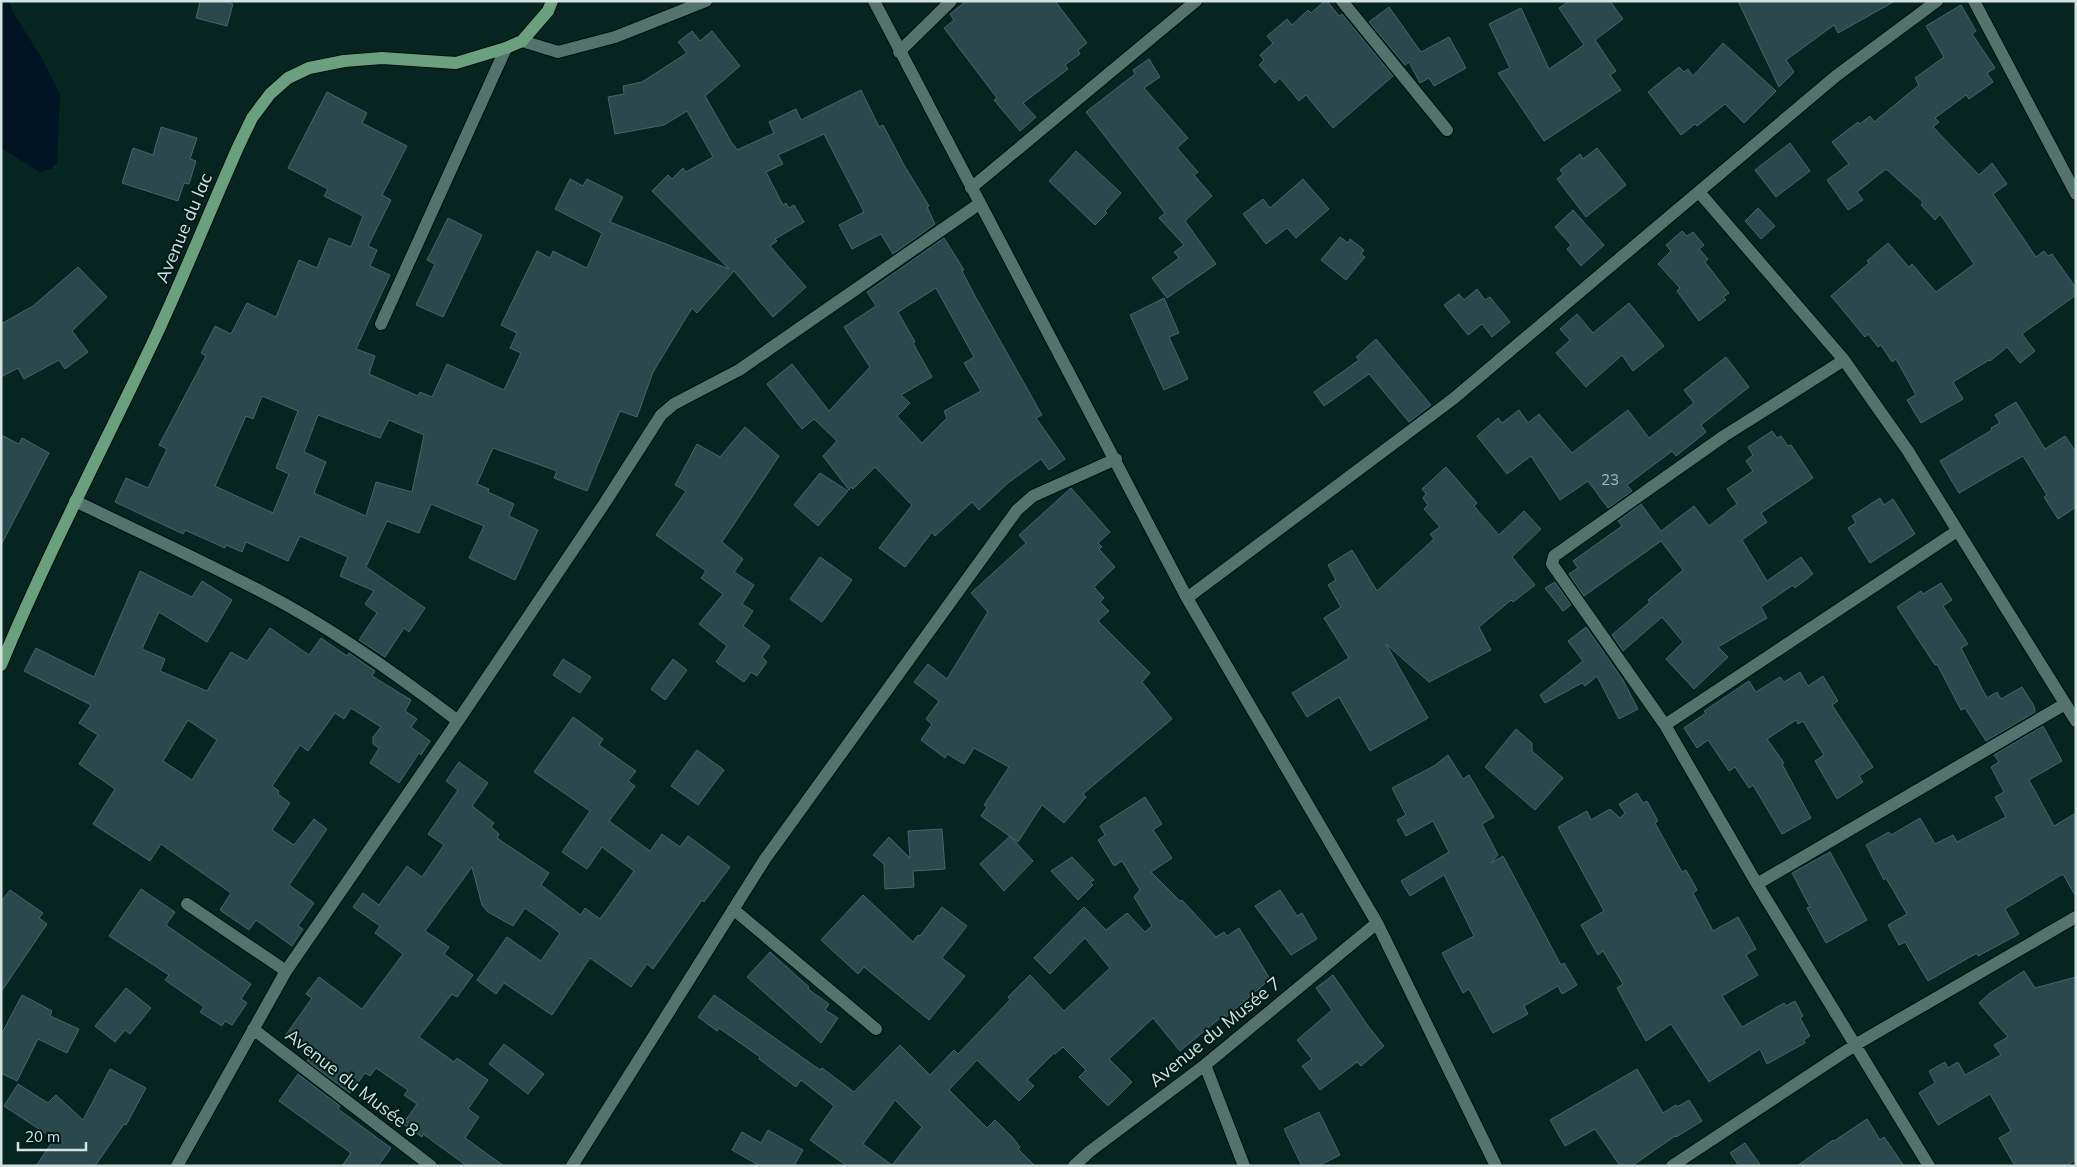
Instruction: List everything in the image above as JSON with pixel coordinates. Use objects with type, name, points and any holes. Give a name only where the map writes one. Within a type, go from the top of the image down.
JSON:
[{"type":"main road","name":"Avenue du lac","points":[[1,665],[23,612],[75,501],[155,338],[238,145],[252,118],[270,94],[288,78],[309,68],[344,61],[382,58],[456,63],[506,48],[522,40],[548,11],[552,1]]},
{"type":"street","points":[[522,40],[558,52],[615,37],[706,1]]},
{"type":"street","points":[[874,1],[1188,598],[1377,923],[1496,1166]]},
{"type":"street","points":[[900,52],[951,1]]},
{"type":"street","points":[[971,188],[1196,1]]},
{"type":"street","points":[[1342,1],[1447,130]]},
{"type":"street","points":[[1188,598],[1453,399],[1836,76],[1937,1]]},
{"type":"street","points":[[1974,1],[2076,194]]},
{"type":"street","points":[[381,324],[506,48]]},
{"type":"street","points":[[1699,192],[1844,360],[1908,451],[2076,720]]},
{"type":"street","points":[[178,1166],[286,971],[458,721],[661,415],[674,404],[739,370],[980,204]]},
{"type":"street","points":[[1844,360],[1724,436],[1554,556],[1552,564],[1665,725],[1757,884],[1929,1166]]},
{"type":"street","points":[[572,1166],[765,859],[1017,510],[1033,496],[1116,459]]},
{"type":"street","points":[[75,501],[266,594],[307,618],[423,694],[458,721]]},
{"type":"street","points":[[1665,725],[1957,531]]},
{"type":"street","points":[[1757,884],[2065,704]]},
{"type":"street","points":[[187,904],[286,971]]},
{"type":"street","points":[[733,909],[876,1028]]},
{"type":"street","points":[[1672,1166],[1855,1045],[2076,917]]},
{"type":"street","name":"Avenue du Musée 7","points":[[1074,1166],[1089,1152],[1205,1065],[1377,923]]},
{"type":"street","name":"Avenue du Musée 8","points":[[253,1029],[430,1166]]},
{"type":"street","points":[[1205,1065],[1244,1166]]},
{"type":"water","points":[[1,1],[9,1],[13,12],[43,60],[60,94],[57,163],[51,169],[40,172],[1,148]]},
{"type":"building","points":[[200,1],[222,1],[233,4],[227,26],[196,18]]},
{"type":"building","points":[[966,1],[1055,1],[1087,43],[1078,50],[1080,54],[1065,65],[1068,69],[1023,103],[1036,117],[1020,131],[994,100],[997,98],[944,28],[954,20],[950,14]]},
{"type":"building","points":[[1325,1],[1339,16],[1342,14],[1393,76],[1333,128],[1306,95],[1299,101],[1280,78],[1275,83],[1259,65],[1264,60],[1260,55],[1273,43],[1267,36],[1287,19],[1292,25],[1308,10],[1311,13]]},
{"type":"building","points":[[1569,1],[1610,1],[1623,19],[1595,40],[1616,71],[1610,75],[1621,90],[1544,141],[1498,73],[1510,68],[1489,24],[1521,8],[1549,69],[1584,45],[1559,8]]},
{"type":"building","points":[[1738,1],[1895,1],[1838,33],[1834,25],[1786,60],[1794,72],[1779,87]]},
{"type":"building","points":[[1961,5],[1976,31],[1972,34],[1995,68],[1987,73],[1993,82],[1969,99],[1966,95],[1935,118],[1939,122],[1933,127],[1979,175],[1992,163],[2007,184],[1993,194],[2036,257],[2044,251],[2048,256],[2052,254],[2076,288],[2076,295],[2022,334],[2035,351],[2020,363],[2007,347],[1990,361],[1953,382],[1963,399],[1921,423],[1907,400],[1916,395],[1896,359],[1892,362],[1881,345],[1878,347],[1868,334],[1865,337],[1831,296],[1869,263],[1867,261],[1888,243],[1909,267],[1912,264],[1936,292],[1974,264],[1940,214],[1935,220],[1921,205],[1923,202],[1886,169],[1857,192],[1863,200],[1848,210],[1827,180],[1849,164],[1832,142],[1858,122],[1860,124],[1870,116],[1874,122],[1919,85],[1915,78],[1944,57],[1926,26]]},
{"type":"building","points":[[1389,7],[1421,52],[1449,37],[1466,68],[1434,86],[1429,78],[1420,83],[1409,62],[1405,65],[1369,22]]},
{"type":"building","points":[[692,31],[700,41],[712,31],[740,66],[705,96],[737,150],[774,133],[769,122],[796,109],[801,120],[861,90],[879,127],[883,125],[929,206],[927,207],[935,224],[893,254],[881,234],[852,249],[839,225],[864,212],[824,134],[778,155],[783,164],[766,172],[783,205],[786,203],[789,208],[794,205],[804,222],[775,239],[777,241],[770,246],[806,287],[773,317],[734,271],[697,313],[692,308],[653,372],[637,417],[620,411],[587,491],[554,478],[557,471],[493,448],[477,484],[489,489],[488,492],[514,504],[509,516],[538,530],[515,580],[469,558],[484,526],[431,504],[419,533],[387,521],[366,567],[425,608],[409,632],[404,628],[385,657],[359,640],[377,613],[365,604],[374,591],[340,576],[348,557],[300,536],[288,561],[246,542],[242,552],[226,545],[225,548],[185,530],[183,534],[115,502],[126,478],[148,488],[167,449],[159,445],[206,356],[201,353],[215,326],[231,334],[247,303],[276,317],[299,260],[317,268],[329,238],[351,247],[363,216],[324,196],[328,189],[288,168],[327,92],[367,113],[362,123],[407,146],[382,195],[391,200],[368,246],[377,250],[370,266],[390,275],[356,349],[375,356],[369,374],[418,396],[420,392],[432,397],[447,364],[504,390],[521,353],[510,348],[517,333],[501,325],[537,251],[550,258],[553,251],[587,268],[602,233],[555,209],[570,179],[583,186],[587,179],[623,197],[610,222],[729,269],[652,191],[668,175],[672,179],[683,168],[686,172],[713,157],[687,111],[664,125],[615,134],[608,97],[624,94],[623,86],[642,82],[687,53],[678,42]],"holes":[[[262,396],[298,411],[276,468],[289,474],[273,513],[215,486],[246,416],[253,419]],[[318,415],[380,438],[389,420],[424,435],[412,492],[376,482],[366,516],[314,493],[326,462],[304,452]]]},
{"type":"building","points":[[1723,43],[1776,91],[1744,123],[1725,104],[1697,126],[1695,124],[1681,135],[1648,92],[1679,67],[1684,72],[1688,69],[1693,76]]},
{"type":"building","points":[[1149,59],[1160,77],[1144,88],[1188,138],[1177,148],[1198,172],[1194,175],[1212,196],[1185,221],[1216,264],[1167,298],[1152,278],[1179,258],[1174,252],[1184,245],[1159,218],[1165,213],[1086,112],[1135,74],[1133,70]]},
{"type":"building","points":[[161,127],[197,138],[190,159],[196,161],[189,184],[184,183],[178,201],[122,183],[133,148],[153,155]]},
{"type":"building","points":[[1790,143],[1810,171],[1776,197],[1755,170]]},
{"type":"building","points":[[1597,148],[1626,185],[1586,217],[1557,179],[1563,174],[1560,170],[1580,154],[1583,159]]},
{"type":"building","points":[[1076,151],[1121,193],[1105,211],[1107,213],[1095,225],[1049,181]]},
{"type":"building","points":[[1303,179],[1329,209],[1296,238],[1287,228],[1266,244],[1243,214],[1263,199],[1270,208]]},
{"type":"building","points":[[1758,208],[1775,226],[1761,239],[1745,221]]},
{"type":"building","points":[[1573,210],[1604,245],[1581,266],[1567,249],[1571,245],[1555,227]]},
{"type":"building","points":[[448,218],[482,235],[443,317],[416,305],[435,264],[427,260]]},
{"type":"building","points":[[1682,231],[1687,236],[1693,232],[1704,245],[1699,249],[1708,259],[1705,262],[1729,293],[1723,297],[1726,300],[1699,321],[1677,291],[1680,288],[1658,264],[1671,251],[1666,245]]},
{"type":"building","points":[[1340,237],[1348,243],[1350,239],[1364,250],[1361,254],[1365,257],[1346,280],[1321,260]]},
{"type":"building","points":[[944,238],[964,270],[962,271],[976,298],[1042,415],[1036,418],[1065,459],[1049,470],[1041,459],[1008,483],[979,510],[972,502],[935,536],[932,532],[905,567],[879,548],[912,505],[875,467],[853,489],[851,487],[849,490],[823,456],[837,441],[814,419],[802,429],[767,384],[792,364],[829,411],[870,367],[844,327],[876,306],[867,292]],"holes":[[[936,288],[974,357],[964,363],[981,391],[944,411],[947,418],[922,443],[897,416],[910,403],[901,395],[932,377],[898,312]]]},
{"type":"building","points":[[78,267],[107,297],[72,331],[88,352],[65,369],[59,360],[24,379],[18,368],[1,377],[1,324],[33,306]]},
{"type":"building","points":[[1477,289],[1485,300],[1490,297],[1510,322],[1492,337],[1482,324],[1468,335],[1444,305],[1459,294],[1464,300]]},
{"type":"building","points":[[1164,298],[1179,333],[1169,337],[1188,379],[1164,390],[1130,315]]},
{"type":"building","points":[[1629,303],[1664,346],[1633,371],[1622,355],[1586,387],[1556,353],[1570,340],[1560,329],[1577,314],[1593,333]]},
{"type":"building","points":[[1376,339],[1431,405],[1409,422],[1369,374],[1324,406],[1314,392],[1359,360],[1356,357]]},
{"type":"building","points":[[1726,357],[1749,387],[1701,425],[1706,432],[1676,456],[1672,451],[1627,485],[1632,491],[1608,508],[1588,481],[1560,500],[1531,456],[1507,474],[1477,436],[1498,418],[1502,423],[1519,410],[1528,423],[1539,414],[1572,453],[1628,410],[1649,438],[1694,403],[1684,390]]},
{"type":"building","points":[[2016,402],[2045,449],[2065,436],[2076,452],[2076,507],[2058,519],[2044,497],[2047,495],[2023,456],[1959,493],[1940,461],[1992,430],[1991,428],[2000,423],[1995,415]]},
{"type":"building","points":[[745,427],[779,456],[722,542],[743,559],[734,572],[754,585],[742,604],[753,611],[743,626],[770,646],[762,657],[767,662],[757,676],[751,672],[744,682],[716,662],[727,646],[699,624],[723,594],[701,578],[706,571],[656,535],[686,491],[675,485],[697,444],[720,457]]},
{"type":"building","points":[[1772,431],[1777,438],[1781,436],[1788,446],[1791,445],[1813,478],[1761,513],[1767,522],[1742,540],[1767,581],[1801,557],[1813,574],[1795,588],[1793,585],[1761,607],[1767,618],[1718,647],[1728,657],[1694,689],[1666,659],[1683,642],[1662,617],[1623,651],[1612,635],[1650,602],[1648,600],[1683,570],[1661,541],[1584,596],[1569,574],[1578,568],[1573,561],[1622,526],[1618,521],[1641,504],[1661,531],[1694,506],[1709,526],[1737,504],[1727,489],[1753,471],[1746,461],[1753,455],[1748,447]]},
{"type":"building","points":[[1,435],[19,444],[22,438],[49,453],[1,545]]},
{"type":"building","points":[[1446,467],[1477,503],[1474,506],[1499,535],[1524,511],[1541,529],[1512,557],[1535,585],[1513,602],[1511,600],[1479,627],[1491,650],[1429,682],[1386,644],[1428,718],[1370,751],[1339,697],[1307,717],[1292,693],[1349,658],[1324,618],[1341,607],[1328,585],[1336,580],[1328,565],[1352,550],[1377,591],[1434,539],[1430,534],[1440,527],[1424,509],[1428,505],[1423,498],[1426,494],[1422,489]]},
{"type":"building","points":[[820,473],[848,491],[818,526],[794,505]]},
{"type":"building","points":[[1071,488],[1110,532],[1098,543],[1102,547],[1099,549],[1115,567],[1094,587],[1104,598],[1100,602],[1109,611],[1098,621],[1150,673],[1142,682],[1172,719],[1083,794],[1086,797],[1064,823],[1042,805],[1018,842],[981,816],[987,807],[984,805],[1009,767],[974,748],[964,764],[947,754],[945,758],[921,740],[932,724],[926,719],[939,701],[914,682],[928,664],[947,679],[988,612],[971,593],[1026,543],[1019,535]]},
{"type":"building","points":[[1880,498],[1884,505],[1893,499],[1915,534],[1870,563],[1848,528],[1856,523],[1852,516]]},
{"type":"building","points":[[820,557],[852,580],[822,622],[790,599]]},
{"type":"building","points":[[140,571],[192,597],[202,581],[232,600],[207,642],[159,612],[142,649],[165,659],[160,671],[207,691],[231,652],[247,661],[270,628],[309,655],[321,638],[347,656],[349,653],[375,671],[372,676],[411,700],[405,711],[417,719],[411,727],[430,741],[421,755],[419,753],[399,783],[370,763],[379,748],[373,744],[373,737],[381,727],[351,708],[344,719],[335,713],[308,751],[300,745],[272,786],[279,791],[278,794],[290,803],[272,830],[294,845],[314,819],[327,829],[289,885],[314,903],[298,926],[303,929],[292,946],[256,920],[249,930],[220,910],[231,893],[161,844],[150,861],[93,824],[115,789],[79,764],[98,735],[79,723],[91,705],[24,671],[36,648],[94,677]],"holes":[[[188,720],[217,740],[192,780],[163,761]]]},
{"type":"building","points":[[1555,582],[1571,605],[1563,611],[1545,588]]},
{"type":"building","points":[[1941,583],[1952,600],[1943,606],[1968,644],[1961,648],[1987,698],[1997,692],[2001,699],[2022,687],[2034,706],[2035,712],[1986,741],[1965,708],[1961,710],[1937,664],[1935,665],[1897,607],[1921,591],[1923,594]]},
{"type":"building","points":[[1586,627],[1623,680],[1638,709],[1619,719],[1597,676],[1585,686],[1582,683],[1545,703],[1540,695],[1583,661],[1568,641]]},
{"type":"building","points":[[563,659],[591,677],[580,693],[553,675]]},
{"type":"building","points":[[673,659],[687,670],[665,700],[651,689]]},
{"type":"building","points":[[1800,672],[1808,686],[1823,676],[1838,701],[1832,705],[1873,767],[1859,776],[1863,782],[1837,799],[1815,761],[1824,755],[1803,721],[1798,724],[1796,720],[1767,739],[1784,763],[1782,764],[1811,818],[1782,834],[1753,785],[1749,788],[1735,767],[1729,771],[1708,740],[1697,748],[1684,728],[1706,713],[1704,711],[1749,681],[1756,692],[1780,677],[1784,682]]},
{"type":"building","points":[[573,717],[603,739],[599,745],[636,771],[628,781],[635,786],[609,821],[650,851],[662,834],[680,847],[688,836],[730,867],[704,902],[702,900],[653,969],[647,964],[631,987],[590,958],[552,1015],[504,983],[496,994],[477,980],[507,937],[541,961],[560,933],[525,908],[513,926],[488,912],[482,905],[472,867],[425,931],[449,947],[444,954],[473,975],[457,997],[452,994],[419,1037],[454,1062],[457,1058],[488,1080],[468,1109],[479,1117],[465,1138],[504,1166],[467,1166],[423,1134],[422,1137],[403,1124],[417,1104],[404,1095],[408,1090],[376,1068],[370,1076],[365,1073],[350,1093],[307,1061],[311,1055],[285,1036],[312,998],[306,994],[319,977],[362,1009],[403,954],[375,933],[380,926],[353,907],[363,893],[379,905],[407,866],[422,877],[444,845],[428,834],[458,790],[446,781],[459,762],[488,783],[472,806],[494,823],[491,827],[499,834],[497,838],[549,873],[541,885],[581,915],[585,908],[600,919],[634,871],[602,847],[587,869],[562,852],[590,811],[534,772]]},
{"type":"building","points":[[2043,726],[2062,761],[2029,780],[2054,826],[2076,813],[2076,897],[2063,874],[2005,909],[2019,934],[1978,956],[1977,953],[1928,981],[1905,942],[1899,945],[1888,925],[1907,914],[1886,878],[1884,880],[1866,845],[1889,832],[1891,835],[1920,818],[1935,844],[1953,835],[1957,842],[2006,817],[1995,797],[2004,792],[1991,767],[1999,762],[1994,755]]},
{"type":"building","points":[[1516,729],[1532,743],[1532,751],[1563,778],[1535,810],[1485,767]]},
{"type":"building","points":[[697,750],[724,770],[698,805],[671,786]]},
{"type":"building","points":[[1448,755],[1463,779],[1469,775],[1494,817],[1482,824],[1498,855],[1491,863],[1503,856],[1561,965],[1564,963],[1577,985],[1562,994],[1558,986],[1524,1006],[1528,1014],[1493,1033],[1469,989],[1463,993],[1442,953],[1474,936],[1444,875],[1410,896],[1401,881],[1449,852],[1433,821],[1406,836],[1397,820],[1406,815],[1392,788],[1434,766]]},
{"type":"building","points":[[1637,793],[1643,803],[1647,801],[1658,821],[1655,823],[1682,872],[1686,870],[1697,890],[1693,893],[1713,931],[1738,917],[1756,949],[1746,955],[1758,975],[1722,996],[1742,1027],[1784,1003],[1786,1006],[1795,1001],[1803,1016],[1800,1018],[1810,1036],[1804,1040],[1805,1043],[1767,1064],[1760,1049],[1709,1082],[1671,1024],[1646,1041],[1617,988],[1623,984],[1603,951],[1598,955],[1581,925],[1604,911],[1558,827],[1587,811],[1591,820],[1610,809],[1620,818],[1625,813],[1619,804]]},
{"type":"building","points":[[1145,797],[1162,824],[1153,830],[1172,858],[1151,872],[1180,901],[1182,900],[1216,937],[1224,932],[1227,936],[1239,928],[1270,979],[1226,1017],[1224,1015],[1180,1051],[1153,1018],[1109,1059],[1132,1082],[1108,1106],[1079,1077],[1086,1070],[1063,1047],[1054,1053],[1027,1080],[1034,1086],[1019,1101],[977,1060],[949,1090],[987,1128],[995,1120],[1013,1138],[1020,1147],[1018,1149],[1035,1166],[847,1166],[810,1140],[834,1106],[801,1080],[796,1087],[759,1059],[760,1057],[719,1028],[717,1031],[698,1017],[714,995],[820,1070],[822,1068],[854,1092],[900,1045],[930,1075],[954,1050],[958,1054],[1010,1000],[1008,997],[1030,975],[1064,1011],[1110,968],[1085,938],[1050,974],[1034,958],[1084,907],[1106,930],[1127,913],[1145,932],[1152,926],[1134,897],[1140,890],[1122,861],[1114,866],[1098,840],[1105,835],[1100,826]],"holes":[[[895,1100],[922,1127],[892,1165],[863,1144]]]},
{"type":"building","points":[[942,829],[945,869],[913,871],[914,887],[885,889],[884,864],[873,855],[889,837],[910,858],[908,831]]},
{"type":"building","points":[[1010,836],[1033,861],[1004,891],[980,864]]},
{"type":"building","points":[[1830,852],[1867,920],[1826,943],[1807,908],[1810,907],[1792,873]]},
{"type":"building","points":[[1072,857],[1094,880],[1090,882],[1093,885],[1078,900],[1051,871]]},
{"type":"building","points":[[141,889],[175,912],[166,925],[251,984],[241,999],[247,1003],[232,1025],[225,1021],[222,1026],[200,1012],[204,1007],[165,980],[169,975],[109,936]]},
{"type":"building","points":[[10,890],[43,913],[39,918],[47,924],[1,992],[1,902]]},
{"type":"building","points":[[1280,890],[1297,916],[1302,913],[1317,939],[1291,955],[1255,906]]},
{"type":"building","points":[[863,895],[913,942],[918,935],[920,936],[942,907],[967,926],[942,958],[965,976],[929,1020],[864,967],[858,974],[821,940]]},
{"type":"building","points":[[770,952],[809,987],[808,989],[829,1004],[825,1010],[838,1018],[821,1043],[747,977]]},
{"type":"building","points":[[2024,971],[2035,988],[2076,977],[2076,1160],[2066,1166],[2015,1166],[1999,1138],[2011,1131],[1990,1094],[1938,1125],[1919,1093],[1935,1083],[1929,1071],[1945,1062],[1948,1068],[1958,1062],[1965,1075],[2001,1055],[1994,1045],[2008,1037],[1979,1003],[1990,993]]},
{"type":"building","points":[[1333,975],[1384,1046],[1361,1066],[1357,1062],[1320,1090],[1302,1066],[1312,1059],[1297,1040],[1332,1010],[1316,988]]},
{"type":"building","points":[[126,988],[151,1008],[130,1034],[125,1030],[115,1042],[95,1026]]},
{"type":"building","points":[[22,995],[52,1011],[50,1016],[79,1029],[67,1053],[38,1039],[17,1081],[1,1073],[1,1035]]},
{"type":"building","points":[[504,1044],[544,1074],[528,1094],[489,1064]]},
{"type":"building","points":[[110,1069],[146,1088],[126,1125],[124,1124],[95,1166],[36,1166],[54,1139],[4,1106],[18,1084],[48,1103],[56,1095],[83,1120]]},
{"type":"building","points":[[1637,1069],[1663,1113],[1689,1100],[1702,1121],[1675,1136],[1632,1166],[1620,1166],[1595,1129],[1565,1146],[1550,1120]]},
{"type":"building","points":[[298,1074],[340,1106],[338,1109],[391,1148],[378,1166],[342,1166],[351,1153],[279,1101]]},
{"type":"building","points":[[1319,1112],[1340,1155],[1318,1166],[1302,1166],[1284,1129]]},
{"type":"building","points":[[1867,1119],[1880,1140],[1884,1137],[1904,1166],[1797,1166],[1833,1140]]},
{"type":"building","points":[[768,1130],[803,1150],[794,1166],[760,1166],[732,1150],[742,1132],[761,1143]]},
{"type":"building","points":[[1745,1143],[1761,1166],[1739,1166],[1730,1153]]}]
